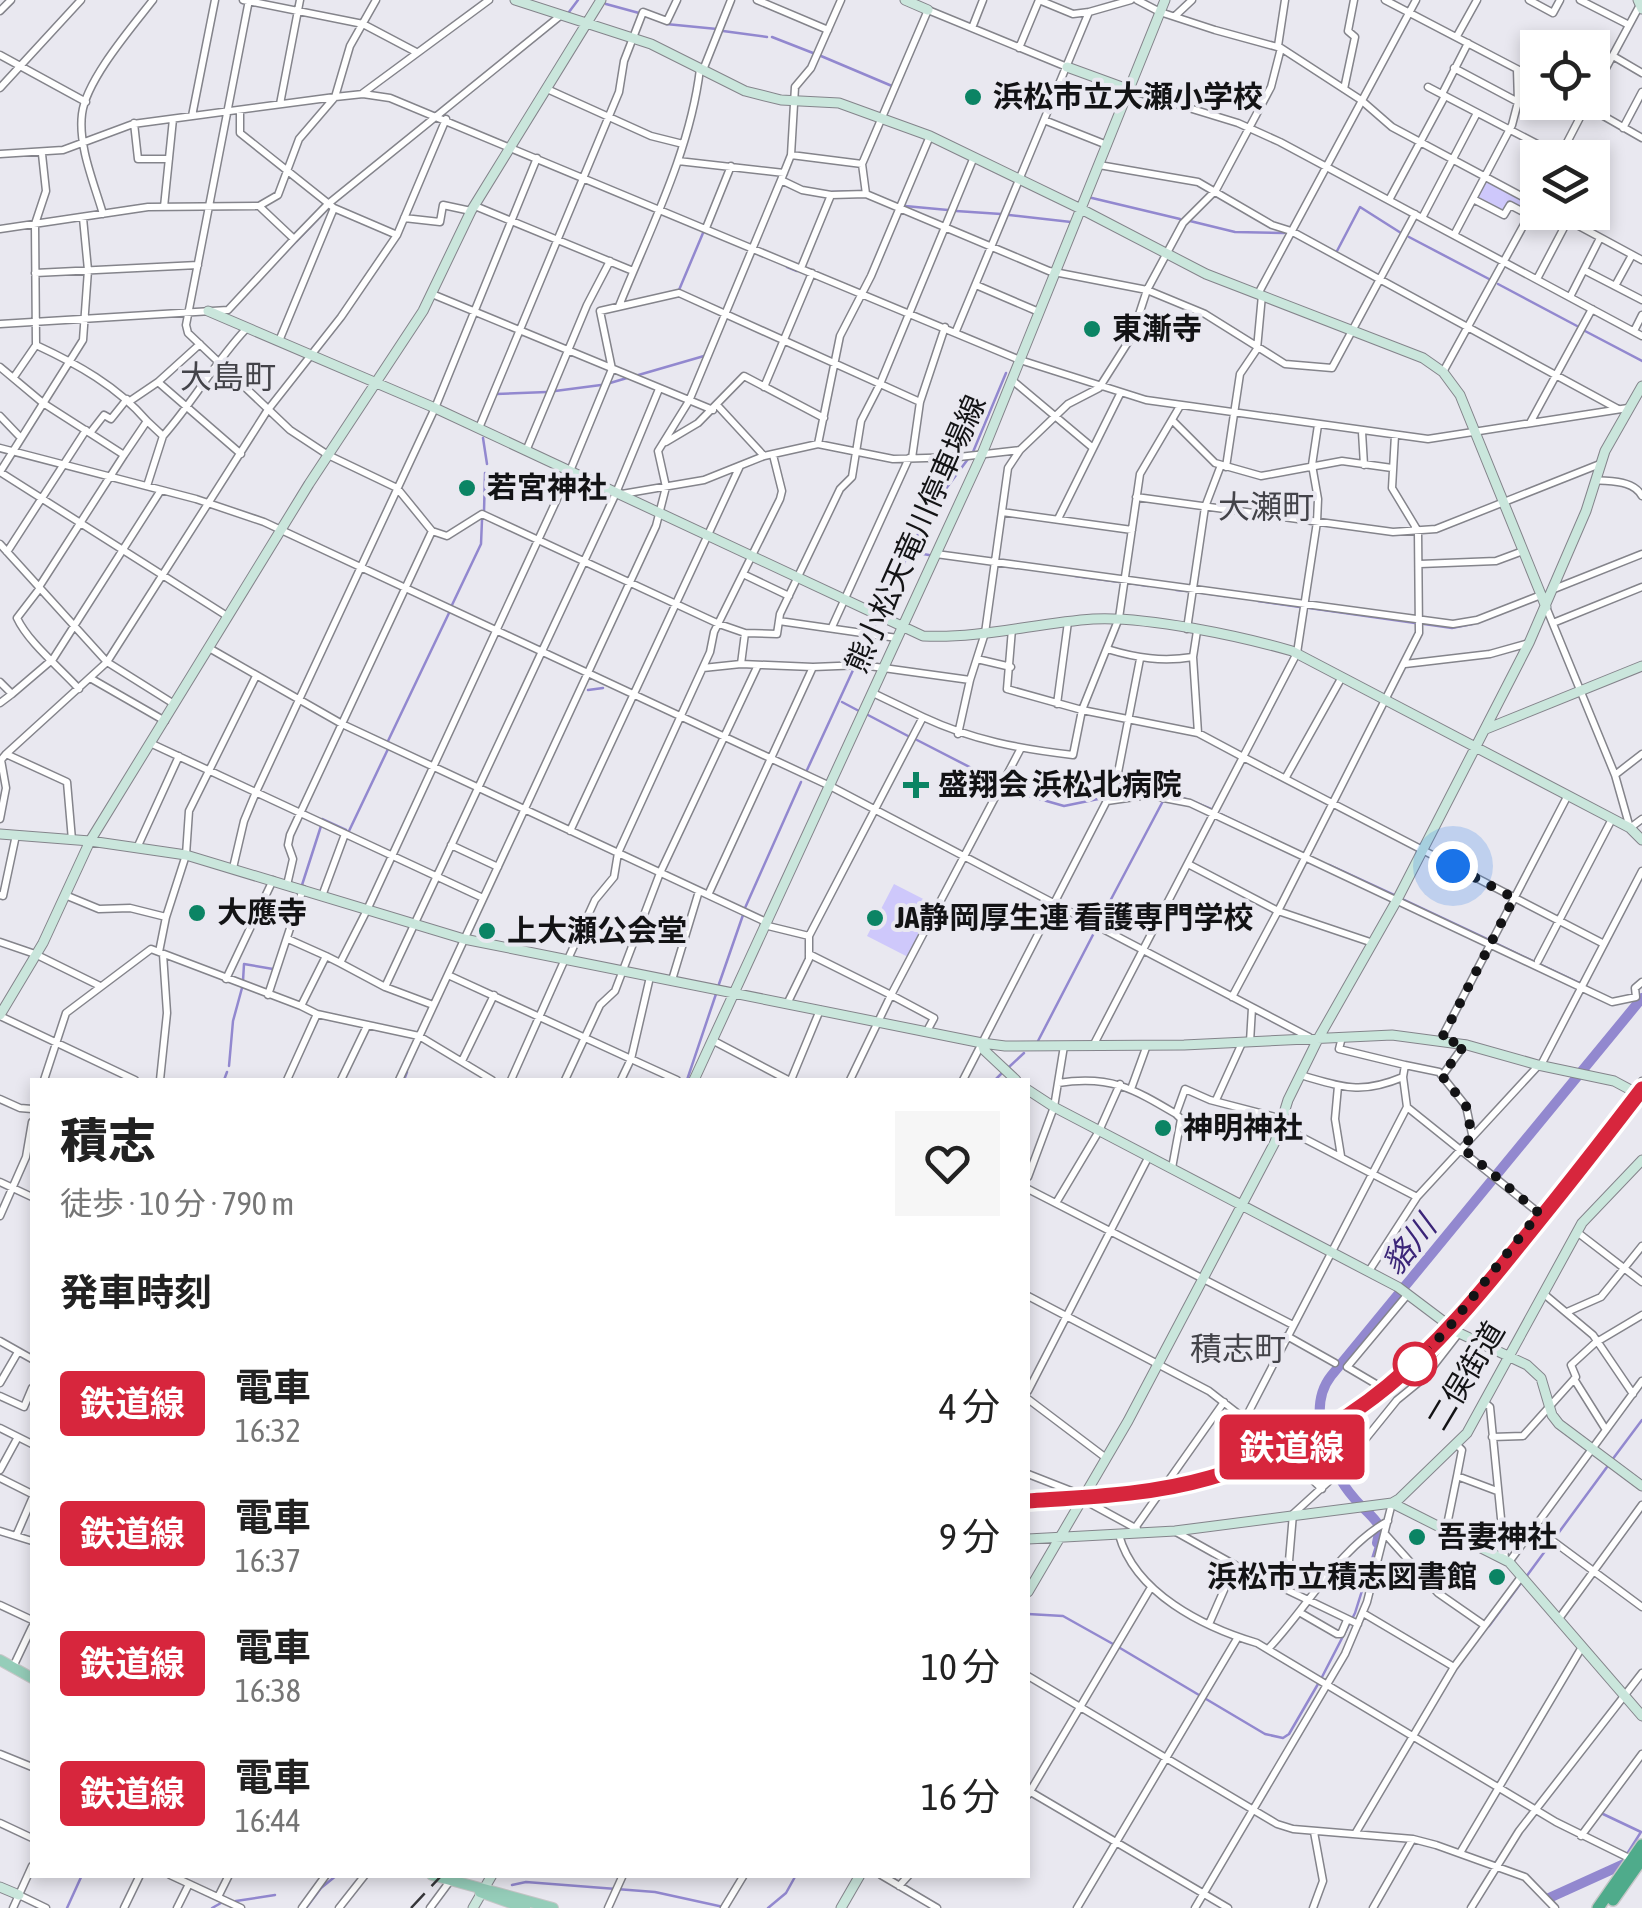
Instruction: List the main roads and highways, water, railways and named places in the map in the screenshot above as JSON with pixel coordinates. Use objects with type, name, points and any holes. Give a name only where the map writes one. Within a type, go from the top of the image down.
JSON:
[{"type":"highway","points":[[1607,1908],[1638,1863],[1642,1845]]},
{"type":"highway","points":[[1598,1908],[1638,1863]]},
{"type":"main road","points":[[0,1660],[30,1677]]},
{"type":"main road","points":[[444,1878],[553,1908]]},
{"type":"main road","points":[[483,1890],[524,1908]]},
{"type":"waterway","points":[[569,12],[578,0]]},
{"type":"waterway","points":[[606,4],[639,13]]},
{"type":"waterway","points":[[666,24],[717,29]]},
{"type":"waterway","points":[[723,31],[767,37]]},
{"type":"waterway","points":[[772,37],[813,53]]},
{"type":"waterway","points":[[821,56],[892,86]]},
{"type":"waterway","points":[[832,192],[864,191]]},
{"type":"waterway","points":[[1092,198],[1180,219]]},
{"type":"waterway","points":[[905,206],[948,210]]},
{"type":"waterway","points":[[1337,251],[1360,207],[1401,233]]},
{"type":"waterway","points":[[956,211],[1001,214]]},
{"type":"waterway","points":[[1009,215],[1071,222]]},
{"type":"waterway","points":[[284,254],[317,220]]},
{"type":"waterway","points":[[1190,221],[1235,232],[1284,233]]},
{"type":"waterway","points":[[679,290],[703,233]]},
{"type":"waterway","points":[[1409,237],[1489,279]]},
{"type":"waterway","points":[[787,267],[797,271]]},
{"type":"waterway","points":[[1498,284],[1577,326]]},
{"type":"waterway","points":[[1585,331],[1642,361]]},
{"type":"waterway","points":[[635,376],[704,356]]},
{"type":"waterway","points":[[973,452],[1006,373]]},
{"type":"waterway","points":[[610,383],[627,378]]},
{"type":"waterway","points":[[555,391],[601,385]]},
{"type":"waterway","points":[[496,394],[547,392]]},
{"type":"waterway","points":[[483,438],[487,464]]},
{"type":"waterway","points":[[881,612],[928,513],[968,459]]},
{"type":"waterway","points":[[484,512],[485,473]]},
{"type":"waterway","points":[[452,605],[481,544],[482,520]]},
{"type":"waterway","points":[[911,552],[929,555]]},
{"type":"waterway","points":[[1075,576],[1120,582]]},
{"type":"waterway","points":[[1130,583],[1148,586]]},
{"type":"waterway","points":[[1176,590],[1187,591]]},
{"type":"waterway","points":[[1197,592],[1225,596]]},
{"type":"waterway","points":[[1258,601],[1300,607]]},
{"type":"waterway","points":[[1309,608],[1415,623]]},
{"type":"waterway","points":[[388,741],[449,613]]},
{"type":"waterway","points":[[872,631],[878,619]]},
{"type":"waterway","points":[[1424,624],[1452,628],[1472,624]]},
{"type":"waterway","points":[[857,661],[869,637]]},
{"type":"waterway","points":[[807,770],[854,668]]},
{"type":"waterway","points":[[588,690],[603,688]]},
{"type":"waterway","points":[[842,702],[859,711]]},
{"type":"waterway","points":[[868,715],[908,736]]},
{"type":"waterway","points":[[917,740],[1022,794],[1064,806],[1103,798]]},
{"type":"waterway","points":[[349,831],[388,749]]},
{"type":"waterway","points":[[745,908],[801,782]]},
{"type":"waterway","points":[[1116,796],[1150,792],[1186,799]]},
{"type":"waterway","points":[[1099,922],[1163,801]]},
{"type":"waterway","points":[[1194,802],[1211,809]]},
{"type":"waterway","points":[[1220,814],[1277,841]]},
{"type":"waterway","points":[[322,819],[346,830]]},
{"type":"waterway","points":[[302,885],[321,826]]},
{"type":"waterway","points":[[1329,865],[1394,895]]},
{"type":"waterway","points":[[1404,900],[1489,940]]},
{"type":"waterway","points":[[719,984],[743,915]]},
{"type":"waterway","points":[[1038,1041],[1096,929]]},
{"type":"waterway","points":[[1497,944],[1579,983]]},
{"type":"waterway","points":[[243,981],[244,964],[273,969]]},
{"type":"waterway","points":[[229,1066],[233,1021],[242,988]]},
{"type":"waterway","points":[[688,1078],[716,994]]},
{"type":"waterway","name":"貉川","points":[[1377,1543],[1380,1527],[1345,1486],[1329,1456],[1320,1422],[1323,1390],[1642,998]]},
{"type":"waterway","points":[[1009,1067],[1024,1053]]},
{"type":"waterway","points":[[225,1078],[227,1072]]},
{"type":"waterway","points":[[405,1078],[407,1072]]},
{"type":"waterway","points":[[997,1078],[1002,1073]]},
{"type":"waterway","points":[[1612,1460],[1642,1420]]},
{"type":"waterway","points":[[1526,1577],[1607,1467]]},
{"type":"waterway","points":[[1322,1677],[1355,1613],[1377,1543]]},
{"type":"waterway","points":[[1489,1626],[1521,1583]]},
{"type":"waterway","points":[[1030,1614],[1063,1616],[1113,1644]]},
{"type":"waterway","points":[[1120,1648],[1199,1695]]},
{"type":"waterway","points":[[1206,1699],[1265,1734],[1283,1738],[1318,1684]]},
{"type":"waterway","points":[[1603,1814],[1641,1832],[1627,1854]]},
{"type":"waterway","points":[[1549,1898],[1624,1864]]},
{"type":"waterway","points":[[67,1908],[81,1878]]},
{"type":"waterway","points":[[306,1908],[333,1878]]},
{"type":"waterway","points":[[768,1908],[786,1893],[794,1878]]},
{"type":"waterway","points":[[512,1885],[526,1882],[655,1892],[728,1908]]},
{"type":"waterway","points":[[236,1901],[275,1895]]},
{"type":"waterway","points":[[212,1908],[221,1903]]},
{"type":"railway","points":[[1030,1501],[1142,1492],[1209,1478],[1309,1439],[1352,1413],[1390,1384],[1461,1315],[1642,1089]]},
{"type":"railway","points":[[411,1908],[439,1878]]},
{"type":"train","name":"鉄道線","points":[[1030,1501],[1152,1491],[1210,1478],[1304,1442],[1359,1409],[1420,1360],[1468,1310],[1642,1089]]},
{"type":"place","name":"浜松市立大瀬小学校","points":[[973,97]]},
{"type":"place","name":"東漸寺","points":[[1092,329]]},
{"type":"place","name":"若宮神社","points":[[467,488]]},
{"type":"place","name":"盛翔会 浜松北病院","points":[[916,785]]},
{"type":"place","name":"大應寺","points":[[197,913]]},
{"type":"place","name":"JA静岡厚生連 看護専門学校","points":[[875,918]]},
{"type":"place","name":"上大瀬公会堂","points":[[487,931]]},
{"type":"place","name":"神明神社","points":[[1163,1128]]},
{"type":"place","name":"吾妻神社","points":[[1417,1537]]},
{"type":"place","name":"浜松市立積志図書館","points":[[1497,1577]]},
{"type":"district","name":"大島町","points":[[228,377]]},
{"type":"district","name":"大瀬町","points":[[1266,507]]},
{"type":"district","name":"積志町","points":[[1238,1349]]}]
